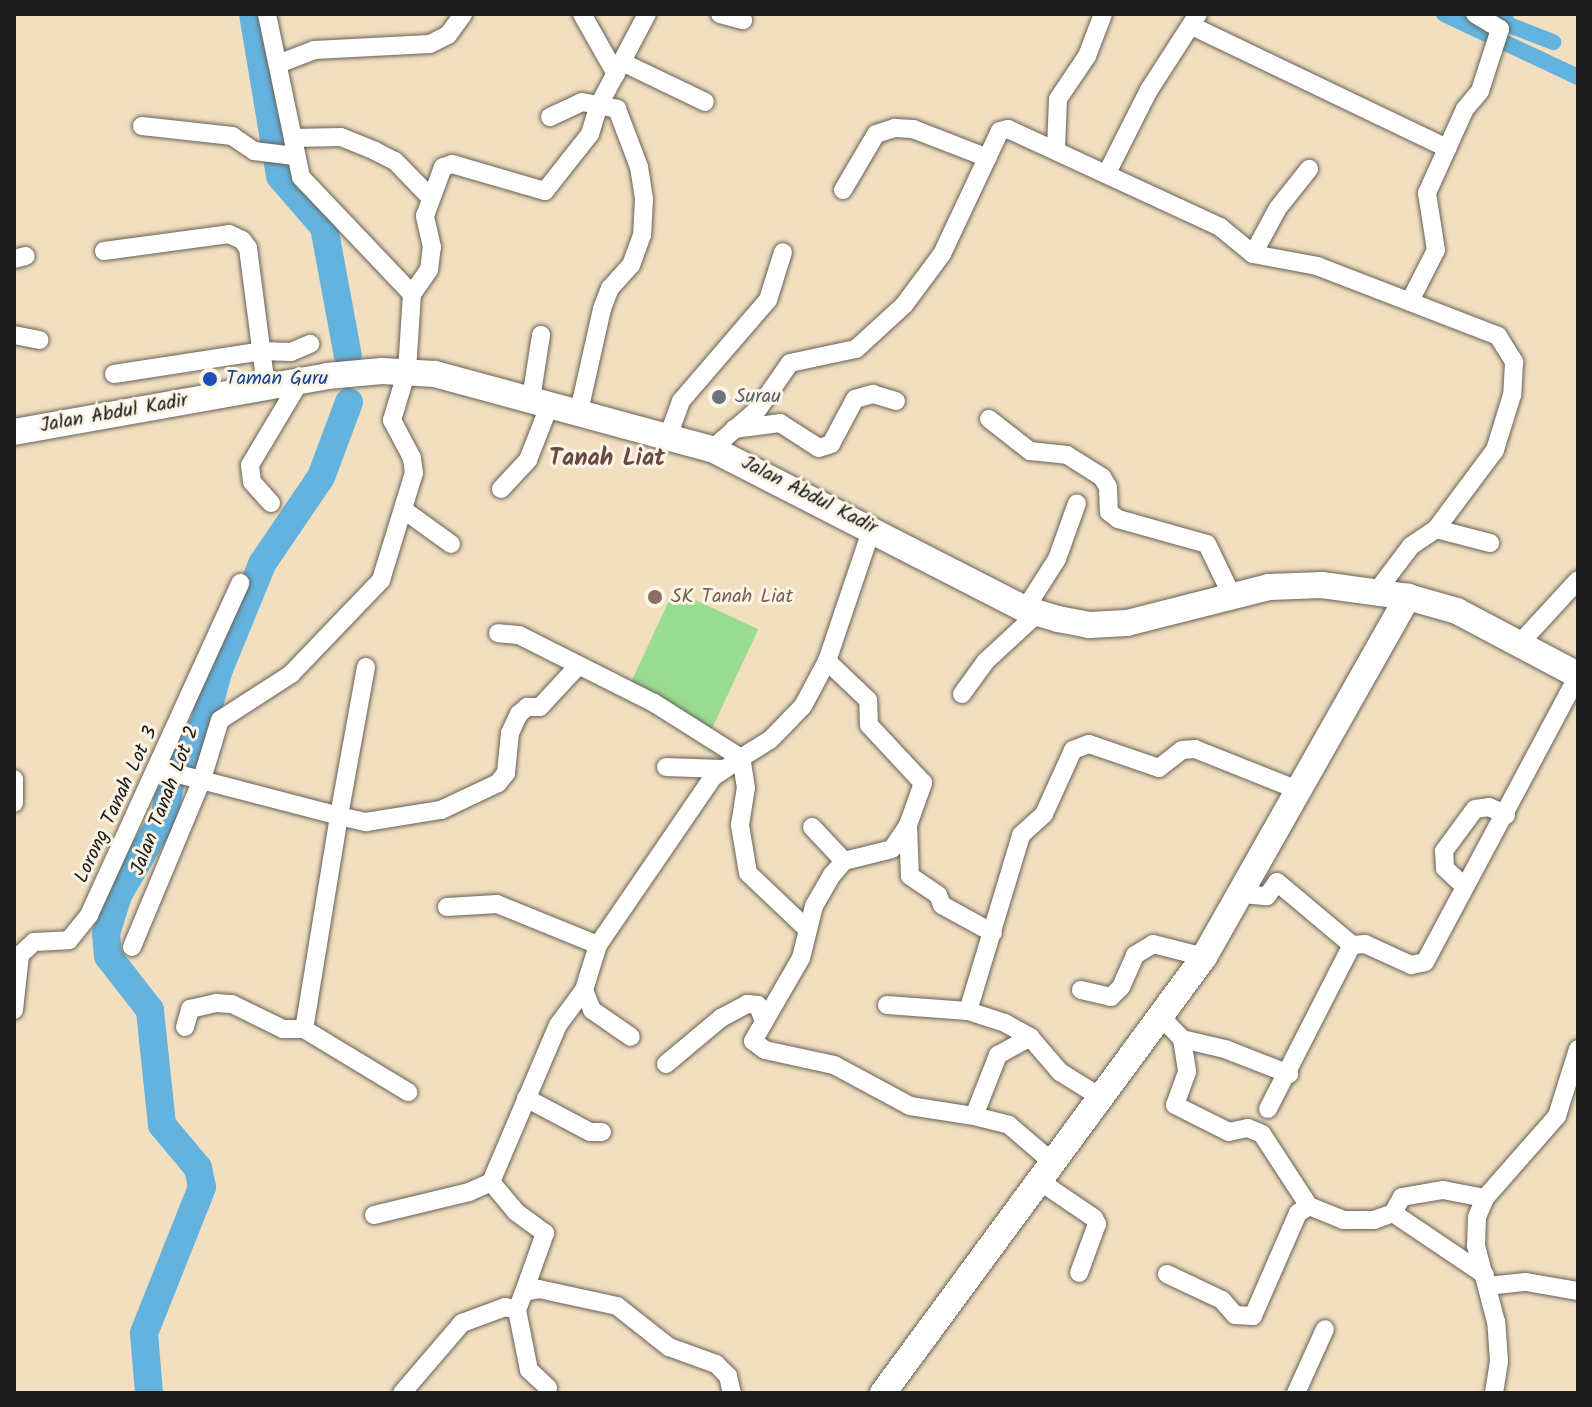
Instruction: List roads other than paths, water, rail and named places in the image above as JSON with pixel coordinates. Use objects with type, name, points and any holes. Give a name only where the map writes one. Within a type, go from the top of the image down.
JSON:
[{"type":"main road","name":"Jalan Abdul Kadir","points":[[14,432],[266,386],[407,371],[669,434],[712,449],[1031,611],[1089,625],[1127,623],[1269,587],[1322,585],[1377,591],[1457,611],[1521,642],[1578,675]]},
{"type":"main road","points":[[883,1393],[1204,957],[1408,597]]},
{"type":"street","points":[[267,14],[278,64],[286,149],[306,184],[412,294],[424,282],[431,261],[425,216],[429,196],[443,167],[452,164],[545,191],[590,134],[599,105],[647,14]]},
{"type":"street","points":[[278,64],[314,50],[430,44],[448,35],[463,14]]},
{"type":"street","points":[[582,14],[619,68],[705,102]]},
{"type":"street","points":[[720,14],[743,20]]},
{"type":"street","points":[[1056,149],[1058,99],[1087,56],[1103,14]]},
{"type":"street","points":[[1410,301],[1436,250],[1427,193],[1447,148],[1480,91],[1500,29],[1475,14]]},
{"type":"street","points":[[1108,171],[1149,90],[1195,20],[1447,148]]},
{"type":"street","points":[[550,117],[582,102],[599,105],[622,115],[639,167],[644,211],[642,235],[631,265],[610,288],[602,309],[579,411]]},
{"type":"street","points":[[142,126],[232,136],[254,151],[286,149],[341,137],[395,161],[429,196]]},
{"type":"street","points":[[843,190],[876,134],[895,128],[913,129],[988,158]]},
{"type":"street","points":[[712,449],[731,429],[758,409],[790,363],[856,349],[904,305],[942,254],[1003,128],[1108,171],[1141,195],[1220,227],[1253,254],[1317,266],[1498,336],[1514,362],[1512,395],[1495,450],[1436,529],[1411,546],[1377,591]]},
{"type":"street","points":[[1253,254],[1278,208],[1309,169]]},
{"type":"street","points":[[104,251],[237,237],[248,248],[266,386]]},
{"type":"street","points":[[669,434],[681,401],[768,300],[783,252]]},
{"type":"street","name":"Jalan Tanah Lot 2","points":[[132,947],[180,775],[226,712],[291,674],[381,580],[415,468],[392,420],[407,371],[412,294]]},
{"type":"street","points":[[14,335],[40,340]]},
{"type":"street","points":[[501,489],[528,460],[540,402],[541,335]]},
{"type":"street","points":[[114,374],[262,351],[291,352],[310,344]]},
{"type":"street","points":[[271,503],[252,482],[250,465],[300,381]]},
{"type":"street","points":[[731,429],[780,423],[819,448],[831,444],[855,399],[873,394],[896,401]]},
{"type":"street","points":[[989,419],[1030,451],[1067,455],[1102,477],[1108,487],[1109,512],[1118,519],[1207,544],[1232,596]]},
{"type":"street","points":[[962,694],[986,661],[1031,611],[1057,559],[1077,503]]},
{"type":"street","points":[[404,510],[451,544]]},
{"type":"street","points":[[374,1215],[469,1192],[491,1182],[558,1025],[584,990],[598,945],[721,769],[770,740],[803,706],[827,661],[872,528]]},
{"type":"street","points":[[1436,529],[1490,543]]},
{"type":"street","points":[[1521,642],[1578,580]]},
{"type":"street","name":"Lorong Tanah Lot 3","points":[[14,1010],[20,955],[34,942],[69,940],[78,934],[180,775],[240,583]]},
{"type":"street","points":[[498,633],[519,635],[654,703],[741,758],[746,788],[740,825],[748,873],[807,929]]},
{"type":"street","points":[[827,661],[868,700],[869,725],[923,783],[908,825],[892,849],[844,861],[814,906],[801,958],[753,1041],[765,1050],[834,1065],[910,1106],[1009,1125],[1045,1171],[1097,1224],[1079,1273]]},
{"type":"street","points":[[180,775],[366,822],[385,816],[417,817],[498,783],[506,773],[510,733],[519,714],[527,707],[540,707],[578,666]]},
{"type":"street","points":[[304,1029],[366,667]]},
{"type":"street","points":[[1242,894],[1267,896],[1277,882],[1352,945],[1365,944],[1411,965],[1425,962],[1578,675]]},
{"type":"street","points":[[968,1011],[1021,835],[1044,814],[1073,750],[1082,744],[1159,768],[1182,750],[1195,749],[1298,790]]},
{"type":"street","points":[[666,767],[721,769]]},
{"type":"street","points":[[14,779],[14,803]]},
{"type":"street","points":[[1464,886],[1445,868],[1444,851],[1475,809],[1489,807],[1506,815]]},
{"type":"street","points":[[908,825],[910,876],[938,895],[942,905],[993,933]]},
{"type":"street","points":[[812,827],[844,861]]},
{"type":"street","points":[[447,907],[497,904],[598,945]]},
{"type":"street","points":[[1081,990],[1111,997],[1121,987],[1135,955],[1153,944],[1204,957]]},
{"type":"street","points":[[1268,1109],[1289,1074],[1352,945]]},
{"type":"street","points":[[584,990],[592,1010],[631,1037]]},
{"type":"street","points":[[185,1027],[190,1009],[216,1003],[232,1004],[283,1029],[304,1029],[408,1092]]},
{"type":"street","points":[[666,1064],[721,1018],[747,1004],[758,1005],[764,1022]]},
{"type":"street","points":[[887,1005],[968,1011],[1030,1037],[1060,1072],[1102,1098]]},
{"type":"street","points":[[1160,1016],[1182,1039],[1225,1049],[1289,1074]]},
{"type":"street","points":[[974,1116],[998,1055],[1030,1037]]},
{"type":"street","points":[[1182,1039],[1187,1072],[1175,1105],[1229,1132],[1248,1128],[1262,1134],[1283,1173],[1309,1206],[1343,1220],[1393,1213],[1486,1280],[1526,1282],[1578,1291]]},
{"type":"street","points":[[1494,1393],[1499,1361],[1486,1280],[1476,1246],[1477,1217],[1485,1198],[1557,1116],[1578,1049]]},
{"type":"street","points":[[526,1098],[590,1132],[602,1132]]},
{"type":"street","points":[[491,1182],[516,1212],[545,1233],[520,1301],[529,1370],[548,1388]]},
{"type":"street","points":[[1393,1213],[1402,1197],[1443,1190],[1485,1198]]},
{"type":"street","points":[[1167,1274],[1222,1300],[1235,1315],[1253,1316],[1292,1225],[1309,1206]]},
{"type":"street","points":[[402,1393],[462,1323],[520,1301],[539,1289],[617,1306],[669,1347],[716,1364],[728,1376],[732,1393]]},
{"type":"street","points":[[1296,1393],[1325,1329]]},
{"type":"waterway","points":[[253,14],[280,176],[324,227],[348,356]]},
{"type":"waterway","points":[[1444,14],[1578,77]]},
{"type":"waterway","points":[[1506,14],[1504,23],[1553,42]]},
{"type":"waterway","points":[[149,1393],[144,1333],[202,1187],[198,1168],[162,1125],[150,1010],[108,956],[106,934],[118,895],[165,815],[170,784],[204,724],[218,672],[262,564],[321,477],[349,402]]},
{"type":"place","name":"Taman Guru","points":[[210,379]]},
{"type":"place","name":"Surau","points":[[719,397]]},
{"type":"place","name":"SK Tanah Liat","points":[[655,597]]},
{"type":"district","name":"Tanah Liat","points":[[607,459]]}]
